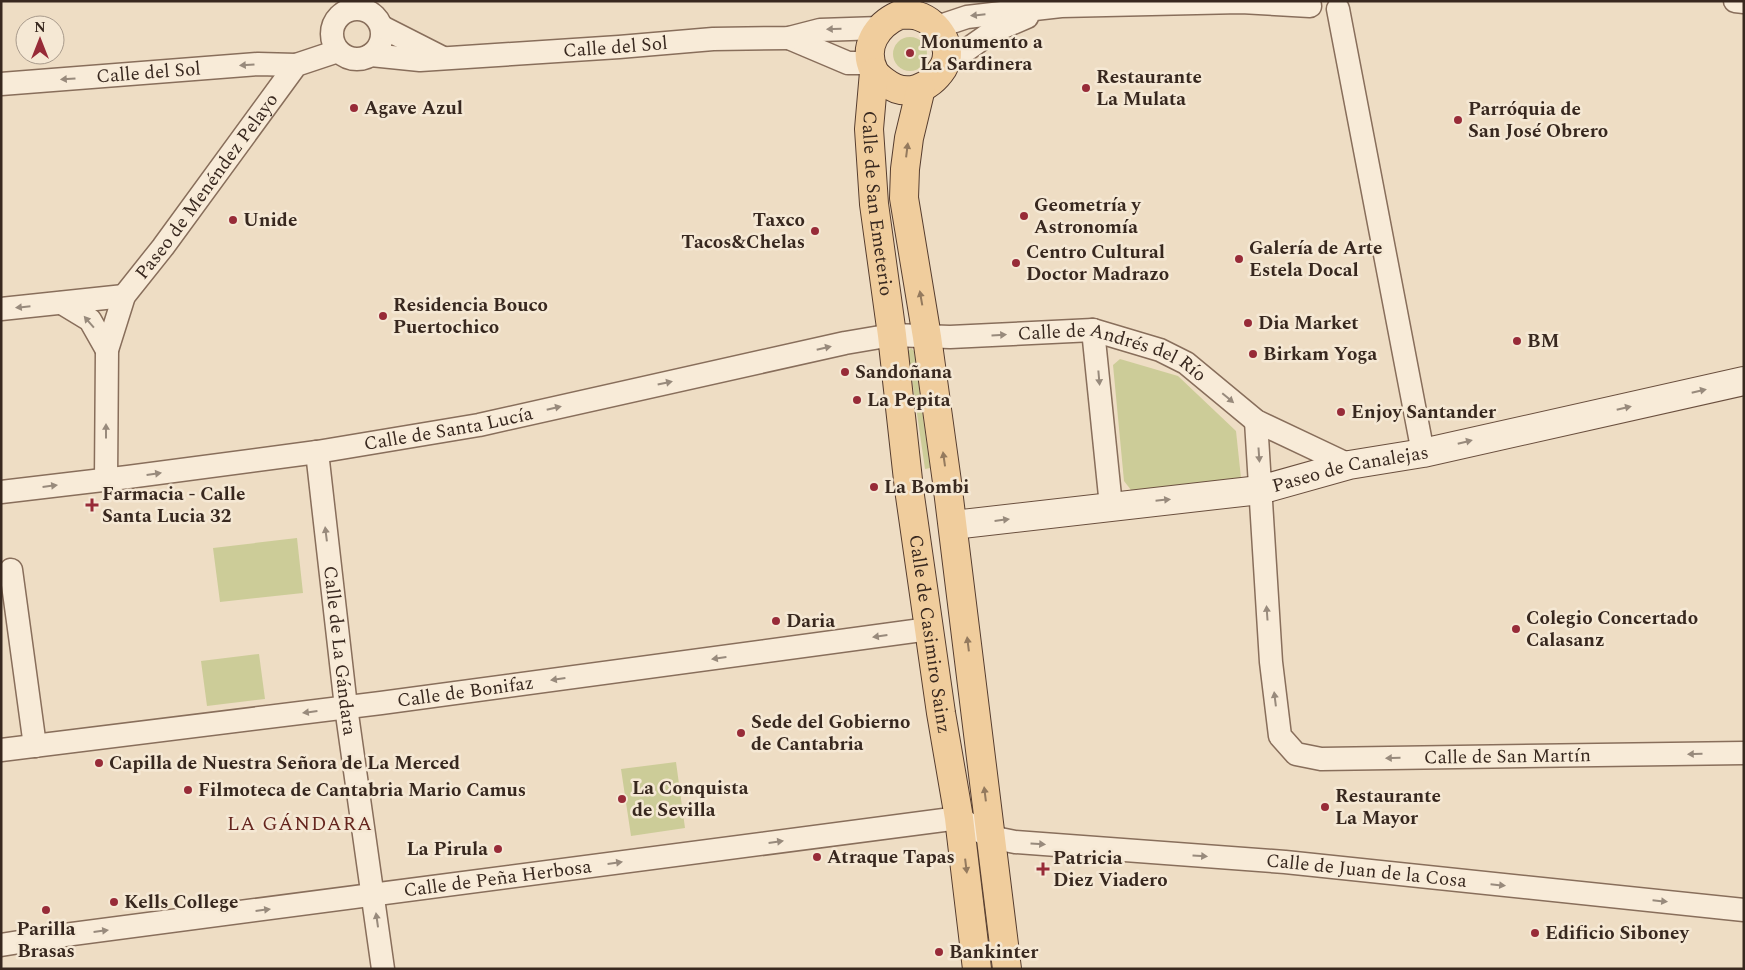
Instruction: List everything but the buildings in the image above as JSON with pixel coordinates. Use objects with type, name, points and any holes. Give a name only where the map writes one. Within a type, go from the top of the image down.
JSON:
[{"type":"main road","points":[[894,15],[935,17],[946,44],[945,64],[936,79],[921,88],[910,91],[898,89],[888,84],[873,68],[870,50],[873,38],[894,15]]},
{"type":"main road","name":"Calle de San Emeterio","points":[[873,68],[869,128],[874,204],[892,335]]},
{"type":"main road","name":"Calle de San Emeterio","points":[[904,198],[904,169],[908,138],[921,88]]},
{"type":"main road","name":"Calle de Casimiro Sainz","points":[[904,198],[939,337],[953,525],[990,837],[1008,969]]},
{"type":"main road","name":"Calle de Casimiro Sainz","points":[[892,335],[909,489],[940,713],[960,818],[977,969]]},
{"type":"street","points":[[1034,1],[1061,6]]},
{"type":"street","points":[[1735,1],[1744,2]]},
{"type":"street","points":[[935,17],[1132,2],[1309,3],[1324,10],[1345,5],[1423,453]]},
{"type":"street","points":[[362,5],[377,18],[382,27],[379,47],[371,55],[363,59],[354,60],[345,57],[338,51],[332,40],[332,28],[337,17],[348,10],[362,5]]},
{"type":"street","points":[[945,64],[992,32],[1019,20],[1061,6]]},
{"type":"street","name":"Calle del Sol","points":[[371,55],[420,60],[713,39],[789,38],[894,15]]},
{"type":"street","points":[[382,27],[442,58]]},
{"type":"street","name":"Calle del Sol","points":[[789,38],[848,63],[873,68]]},
{"type":"street","points":[[296,65],[338,51]]},
{"type":"street","name":"Calle del Sol","points":[[1,84],[258,64],[296,65]]},
{"type":"street","name":"Paseo de Menéndez Pelayo","points":[[106,480],[107,350],[124,296],[163,247],[296,65]]},
{"type":"street","points":[[1,309],[124,296]]},
{"type":"street","name":"Paseo de Menéndez Pelayo","points":[[62,303],[90,320],[107,350]]},
{"type":"street","points":[[1093,330],[1111,506]]},
{"type":"street","name":"Calle de Andrés del Río","points":[[939,337],[1093,330],[1160,350],[1186,363],[1256,421],[1349,466]]},
{"type":"street","points":[[892,335],[939,337]]},
{"type":"street","name":"Calle de Santa Lucía","points":[[1,492],[317,452],[479,425],[845,343],[892,335]]},
{"type":"street","name":"Paseo de Canalejas","points":[[953,525],[1260,490],[1349,466],[1423,453],[1744,381]]},
{"type":"street","points":[[1256,421],[1260,490]]},
{"type":"street","name":"Calle de La Gándara","points":[[317,452],[346,707],[383,969]]},
{"type":"street","name":"Calle de San Martín","points":[[1260,490],[1270,662],[1280,736],[1296,754],[1322,759],[1744,753]]},
{"type":"street","points":[[11,570],[35,746]]},
{"type":"street","name":"Calle de Bonifaz","points":[[1,750],[346,707],[928,629]]},
{"type":"street","points":[[960,818],[990,837]]},
{"type":"street","name":"Calle de Peña Herbosa","points":[[1,945],[57,936],[960,818]]},
{"type":"street","name":"Calle de Juan de la Cosa","points":[[990,837],[1015,842],[1285,862],[1744,910]]},
{"type":"green space","points":[[910,37],[917,38],[922,42],[926,47],[926,61],[922,66],[917,70],[910,71],[903,70],[898,66],[894,61],[893,54],[894,47],[898,42],[903,38]]},
{"type":"green space","points":[[911,348],[914,351],[930,468],[925,469],[908,352]]},
{"type":"green space","points":[[1120,359],[1178,376],[1236,431],[1241,478],[1131,490],[1124,481],[1113,365]]},
{"type":"green space","points":[[297,538],[303,593],[220,602],[213,548]]},
{"type":"green space","points":[[259,654],[265,699],[207,706],[201,661]]},
{"type":"green space","points":[[676,762],[685,828],[631,836],[621,769]]},
{"type":"place","name":"Monumento a La Sardinera","points":[[910,53]]},
{"type":"place","name":"Restaurante La Mulata","points":[[1086,88]]},
{"type":"place","name":"Agave Azul","points":[[354,108]]},
{"type":"place","name":"Parróquia de San José Obrero","points":[[1458,120]]},
{"type":"place","name":"Geometría y Astronomía","points":[[1024,216]]},
{"type":"place","name":"Unide","points":[[233,220]]},
{"type":"place","name":"Taxco Tacos&Chelas","points":[[815,231]]},
{"type":"place","name":"Galería de Arte Estela Docal","points":[[1239,259]]},
{"type":"place","name":"Centro Cultural Doctor Madrazo","points":[[1016,263]]},
{"type":"place","name":"Residencia Bouco Puertochico","points":[[383,316]]},
{"type":"place","name":"Dia Market","points":[[1248,323]]},
{"type":"place","name":"BM","points":[[1517,341]]},
{"type":"place","name":"Birkam Yoga","points":[[1253,354]]},
{"type":"place","name":"Sandoñana","points":[[845,372]]},
{"type":"place","name":"La Pepita","points":[[857,400]]},
{"type":"place","name":"Enjoy Santander","points":[[1341,412]]},
{"type":"place","name":"La Bombi","points":[[874,487]]},
{"type":"place","name":"Farmacia - Calle Santa Lucia 32","points":[[92,505]]},
{"type":"place","name":"Daria","points":[[776,621]]},
{"type":"place","name":"Colegio Concertado Calasanz","points":[[1516,629]]},
{"type":"place","name":"Sede del Gobierno de Cantabria","points":[[741,733]]},
{"type":"place","name":"Capilla de Nuestra Señora de La Merced","points":[[99,763]]},
{"type":"place","name":"Filmoteca de Cantabria Mario Camus","points":[[188,790]]},
{"type":"place","name":"La Conquista de Sevilla","points":[[622,799]]},
{"type":"place","name":"Restaurante La Mayor","points":[[1325,807]]},
{"type":"place","name":"La Pirula","points":[[498,849]]},
{"type":"place","name":"Atraque Tapas","points":[[817,857]]},
{"type":"place","name":"Patricia Diez Viadero","points":[[1043,869]]},
{"type":"place","name":"Kells College","points":[[114,902]]},
{"type":"place","name":"Parilla Brasas","points":[[46,910]]},
{"type":"place","name":"Edificio Siboney","points":[[1535,933]]},
{"type":"place","name":"Bankinter","points":[[939,952]]},
{"type":"district","name":"LA GÁNDARA","points":[[300,824]]}]
